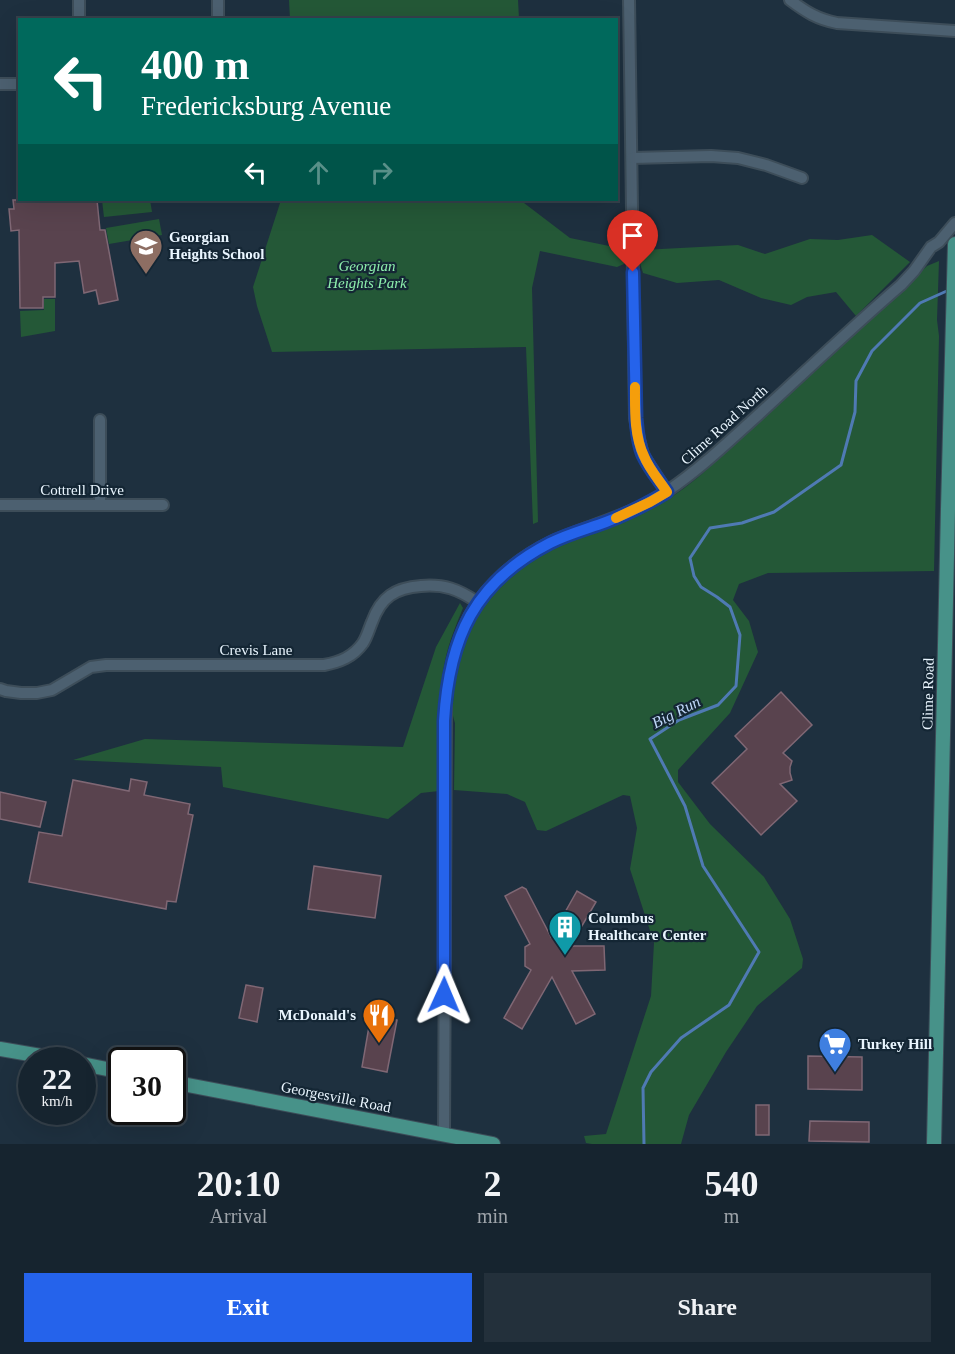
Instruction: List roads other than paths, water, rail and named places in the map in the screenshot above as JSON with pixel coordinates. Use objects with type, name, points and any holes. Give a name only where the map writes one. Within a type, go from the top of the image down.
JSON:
[{"type":"main road","name":"Clime Road","points":[[934,1144],[955,244]]},
{"type":"main road","points":[[0,1049],[18,1052]]},
{"type":"main road","name":"Georgesville Road","points":[[186,1085],[493,1144]]},
{"type":"street","points":[[79,0],[79,18]]},
{"type":"street","points":[[218,0],[218,18]]},
{"type":"street","points":[[629,0],[636,418],[643,455],[667,492]]},
{"type":"street","points":[[790,0],[811,15],[837,23],[955,30]]},
{"type":"street","points":[[0,84],[18,84]]},
{"type":"street","points":[[632,158],[711,156],[738,158],[802,178]]},
{"type":"street","name":"Clime Road North","points":[[444,1135],[444,721],[449,677],[458,642],[477,602],[519,561],[550,543],[650,502],[696,471],[901,285],[931,247],[939,242],[955,223]]},
{"type":"street","points":[[100,420],[100,505]]},
{"type":"street","name":"Cottrell Drive","points":[[0,505],[163,505]]},
{"type":"street","name":"Crevis Lane","points":[[0,689],[6,692],[21,693],[52,690],[91,667],[106,665],[330,664],[347,658],[357,651],[365,641],[378,607],[396,591],[419,586],[447,587],[462,592],[477,602]]},
{"type":"waterway","name":"Big Run","points":[[644,1144],[643,1088],[651,1072],[681,1038],[729,1005],[759,952],[703,866],[685,806],[650,739],[679,720],[718,705],[736,686],[740,635],[730,607],[701,587],[694,576],[690,558],[710,528],[742,523],[774,512],[841,465],[855,412],[856,381],[872,351],[920,303],[949,290]]},
{"type":"place","name":"Georgian Heights School","points":[[146,275]]},
{"type":"place","name":"Columbus Healthcare Center","points":[[565,956]]},
{"type":"place","name":"McDonald's","points":[[379,1044]]},
{"type":"place","name":"Turkey Hill","points":[[835,1073]]},
{"type":"park label","name":"Georgian Heights Park","points":[[367,274]]}]
